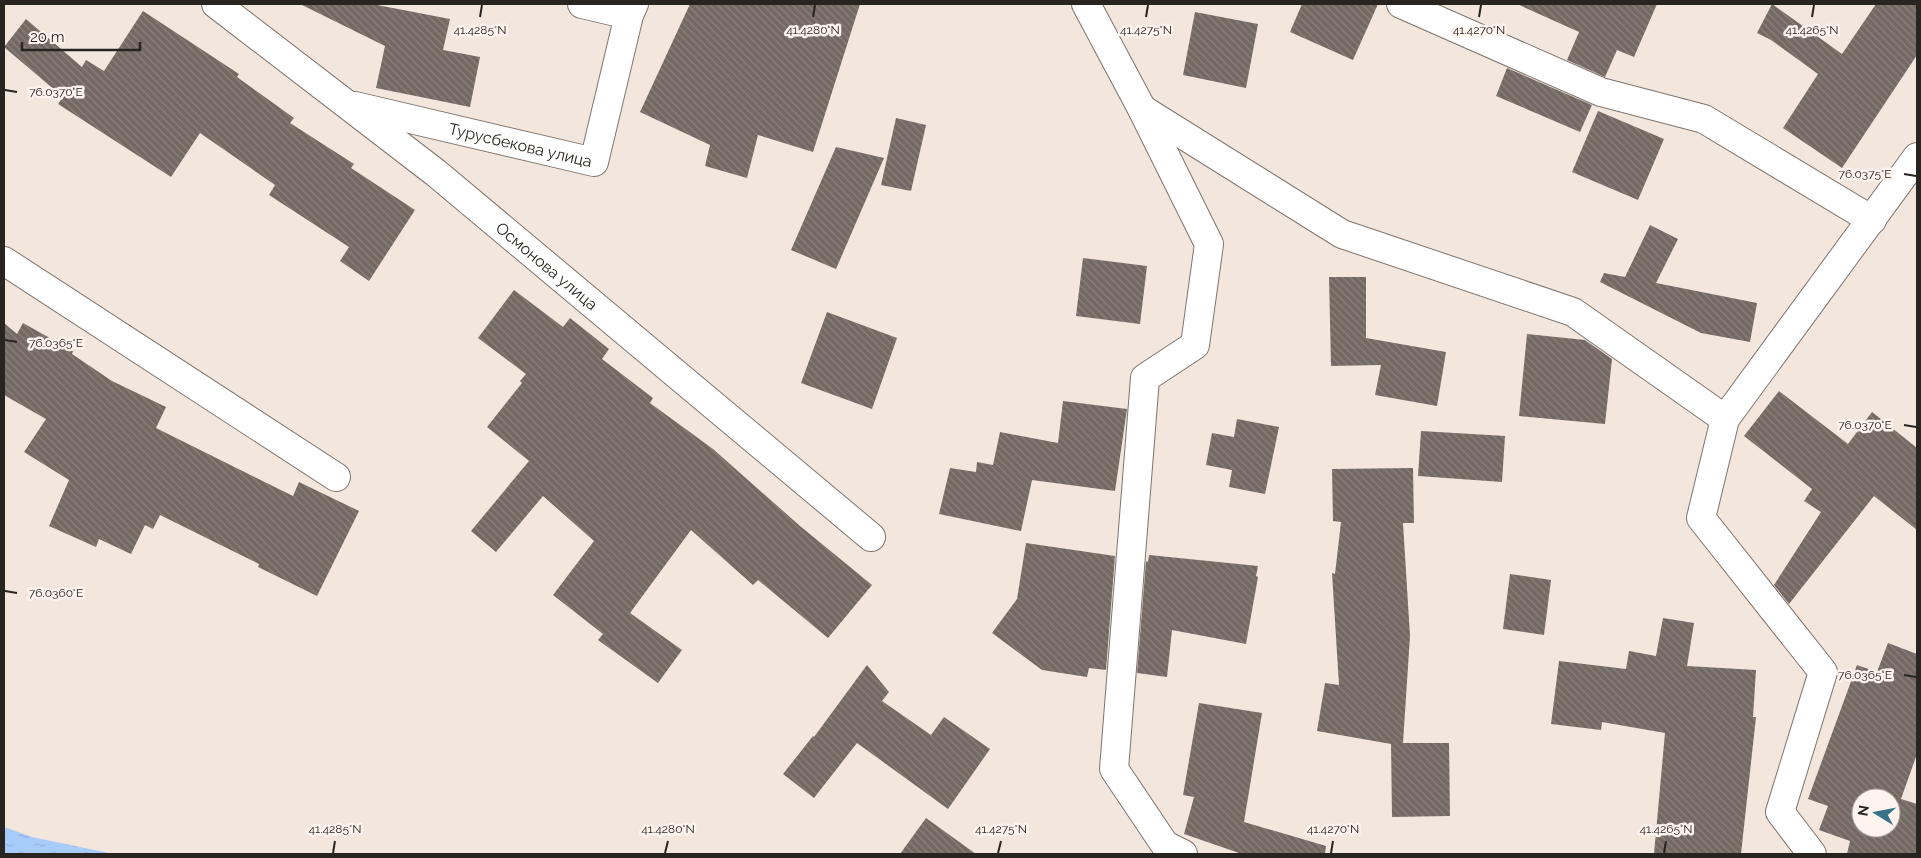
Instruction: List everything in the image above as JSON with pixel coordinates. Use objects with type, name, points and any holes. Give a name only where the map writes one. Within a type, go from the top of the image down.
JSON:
[{"type":"street","name":"Осмонова улица","points":[[216,4],[436,173],[871,537]]},
{"type":"street","points":[[582,4],[632,9]]},
{"type":"street","points":[[1086,4],[1142,109],[1209,244],[1195,345],[1145,378],[1114,769],[1165,846],[1183,854]]},
{"type":"street","points":[[1401,4],[1601,92],[1704,119],[1872,220]]},
{"type":"street","name":"Турусбекова улица","points":[[346,104],[594,162],[632,9]]},
{"type":"street","points":[[1142,109],[1342,234],[1573,312],[1725,418]]},
{"type":"street","points":[[1812,854],[1780,812],[1823,672],[1701,518],[1725,418],[1917,157]]},
{"type":"street","points":[[4,262],[336,477]]},
{"type":"water","points":[[4,827],[32,837],[114,854],[4,854]]},
{"type":"building","points":[[300,4],[372,4],[450,19],[443,50],[480,57],[470,107],[376,88],[385,46]]},
{"type":"building","points":[[690,4],[860,4],[813,152],[758,135],[747,178],[705,166],[710,145],[640,112]]},
{"type":"building","points":[[1302,4],[1378,4],[1353,60],[1290,32]]},
{"type":"building","points":[[1517,4],[1657,4],[1634,57],[1617,50],[1605,77],[1567,60],[1579,32]]},
{"type":"building","points":[[1772,4],[1842,54],[1876,4],[1917,4],[1917,55],[1842,168],[1783,128],[1818,74],[1771,40],[1757,33]]},
{"type":"building","points":[[143,11],[239,74],[237,77],[294,118],[290,123],[354,164],[351,168],[415,210],[369,281],[340,261],[349,247],[269,195],[275,185],[200,133],[171,177],[58,104],[63,97],[4,47],[26,19],[82,67],[86,60],[104,71]]},
{"type":"building","points":[[1195,12],[1258,24],[1246,88],[1183,75]]},
{"type":"building","points":[[1507,68],[1592,105],[1580,132],[1496,96]]},
{"type":"building","points":[[1598,111],[1664,139],[1638,200],[1572,172]]},
{"type":"building","points":[[896,118],[926,125],[911,191],[881,185]]},
{"type":"building","points":[[836,147],[884,158],[836,269],[791,250]]},
{"type":"building","points":[[1650,225],[1678,239],[1656,283],[1757,303],[1750,342],[1701,333],[1600,282],[1604,273],[1625,277]]},
{"type":"building","points":[[1083,258],[1147,266],[1140,324],[1076,316]]},
{"type":"building","points":[[1329,277],[1366,277],[1366,338],[1446,352],[1437,406],[1375,395],[1381,365],[1331,366]]},
{"type":"building","points":[[514,290],[563,327],[570,318],[609,349],[602,359],[653,398],[650,403],[713,449],[800,526],[872,585],[828,638],[758,580],[753,585],[691,530],[630,613],[682,650],[658,683],[598,640],[603,634],[553,595],[594,541],[543,496],[496,552],[471,531],[529,461],[487,427],[522,383],[520,381],[526,374],[478,338]]},
{"type":"building","points":[[827,312],[897,338],[872,409],[801,383]]},
{"type":"building","points":[[4,323],[17,334],[23,323],[73,351],[72,354],[112,381],[166,407],[156,428],[293,496],[299,482],[359,511],[317,596],[258,567],[259,564],[160,515],[153,529],[145,525],[131,554],[99,539],[96,547],[49,526],[69,480],[24,452],[46,419],[4,395]]},
{"type":"building","points":[[1527,334],[1585,340],[1612,359],[1605,424],[1519,416]]},
{"type":"building","points":[[1779,391],[1848,444],[1872,412],[1917,448],[1917,530],[1874,496],[1789,604],[1774,585],[1821,512],[1804,501],[1812,489],[1744,436]]},
{"type":"building","points":[[1063,401],[1127,409],[1115,491],[1032,480],[1021,531],[939,514],[950,468],[976,472],[977,462],[993,465],[1000,432],[1058,443]]},
{"type":"building","points":[[1237,419],[1279,427],[1265,494],[1229,487],[1232,470],[1206,465],[1212,433],[1234,437]]},
{"type":"building","points":[[1421,431],[1505,436],[1502,482],[1418,476]]},
{"type":"building","points":[[1413,468],[1414,523],[1403,523],[1410,636],[1403,743],[1449,743],[1450,816],[1392,817],[1391,744],[1317,731],[1325,683],[1339,685],[1332,573],[1335,574],[1341,522],[1333,521],[1332,469]]},
{"type":"building","points":[[1026,543],[1115,556],[1106,670],[1089,668],[1087,677],[1042,670],[992,633],[1017,599]]},
{"type":"building","points":[[1149,555],[1258,566],[1256,576],[1258,577],[1246,644],[1172,630],[1167,677],[1137,673],[1146,561],[1148,562]]},
{"type":"building","points":[[1510,574],[1551,580],[1544,635],[1503,629]]},
{"type":"building","points":[[1663,618],[1694,623],[1687,666],[1756,670],[1753,717],[1756,717],[1741,854],[1654,854],[1665,733],[1602,722],[1601,730],[1551,724],[1559,661],[1626,669],[1629,651],[1656,656]]},
{"type":"building","points":[[1888,643],[1917,654],[1917,754],[1901,799],[1917,804],[1917,854],[1847,854],[1850,841],[1819,830],[1828,806],[1808,799],[1857,665],[1877,672]]},
{"type":"building","points":[[867,665],[889,692],[882,701],[931,735],[944,717],[990,749],[948,809],[857,743],[814,798],[783,774],[814,737]]},
{"type":"building","points":[[1199,703],[1262,713],[1244,822],[1326,846],[1325,854],[1242,854],[1184,834],[1194,797],[1183,795]]},
{"type":"building","points":[[926,818],[976,854],[900,854]]}]
